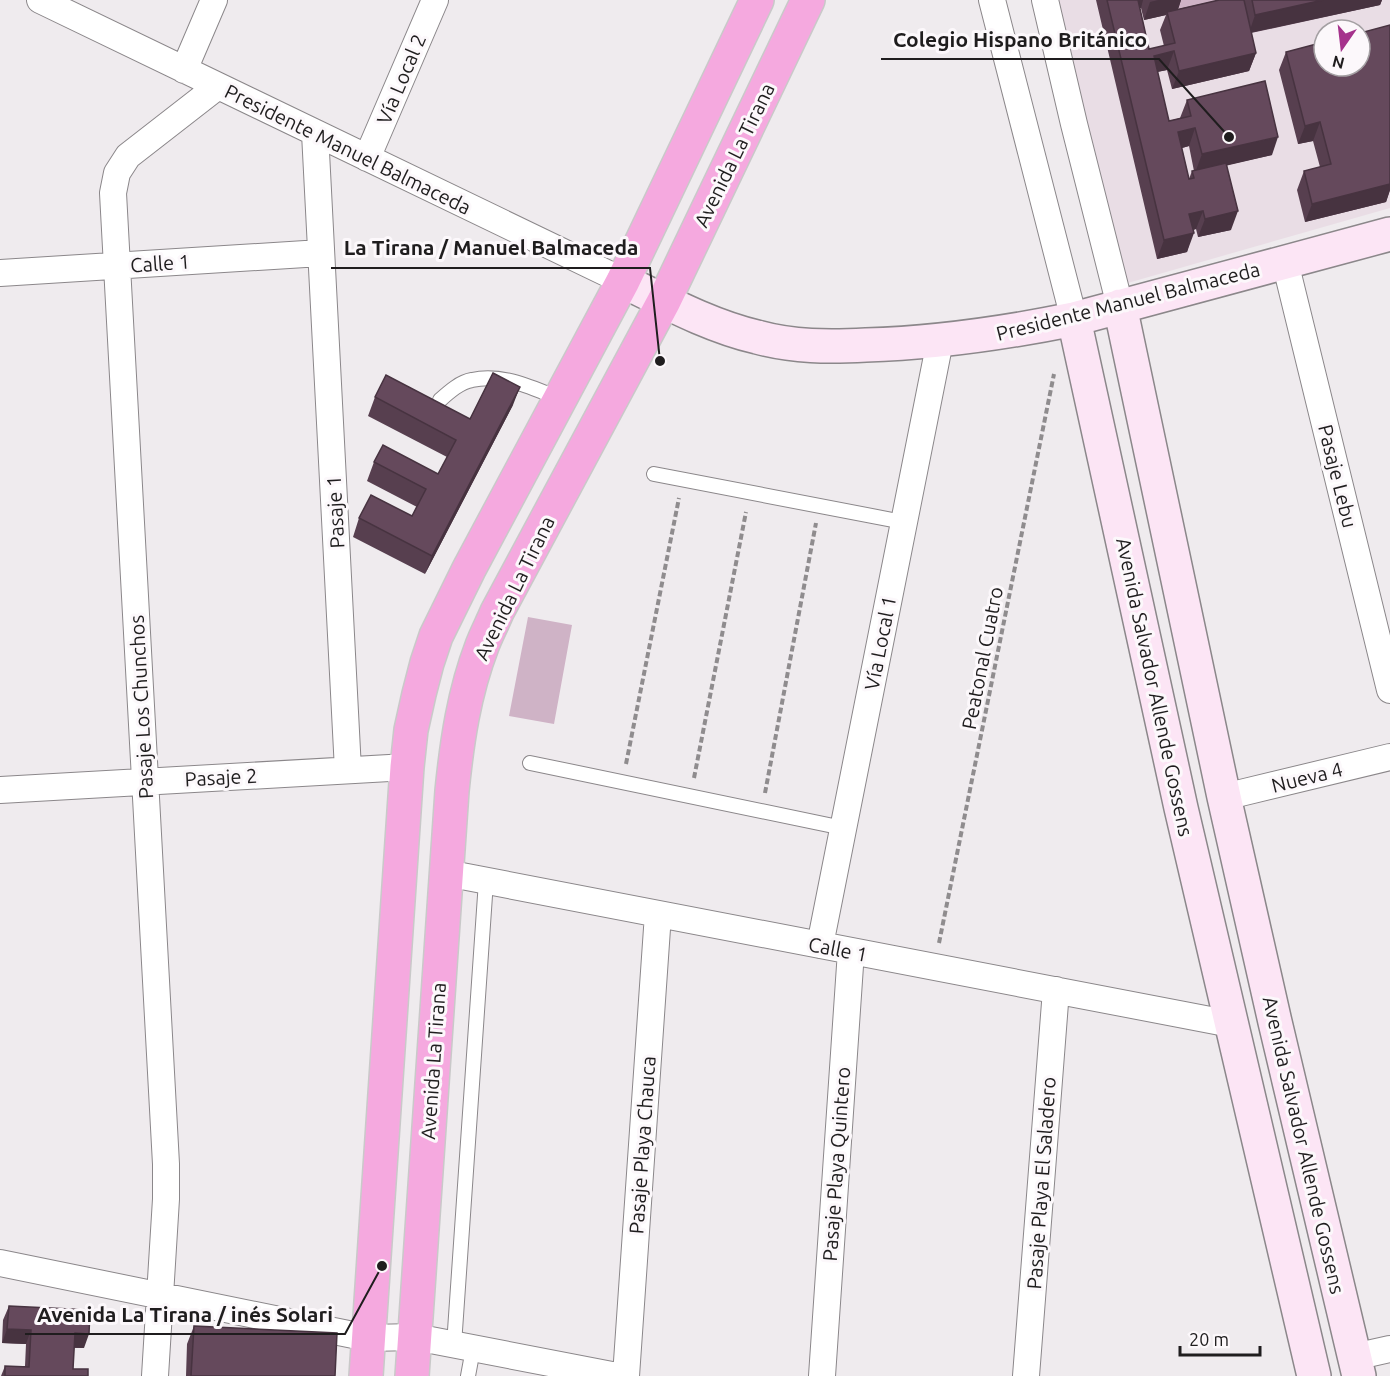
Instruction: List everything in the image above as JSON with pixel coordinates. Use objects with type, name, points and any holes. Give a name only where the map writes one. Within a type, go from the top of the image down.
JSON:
[{"type":"highway","points":[[366,1376],[407,767],[411,730],[427,663],[436,636],[469,569],[622,281],[758,0]]},
{"type":"highway","name":"Avenida La Tirana","points":[[412,1376],[452,790],[460,726],[468,689],[483,644],[497,612],[664,300],[808,0]]},
{"type":"street","name":"Presidente Manuel Balmaceda","points":[[40,0],[622,281],[731,330],[804,346],[940,341],[1019,330],[1074,319],[1390,234]]},
{"type":"street","points":[[184,70],[214,0]]},
{"type":"street","name":"Vía Local 2","points":[[367,158],[435,0]]},
{"type":"street","name":"Avenida Salvador Allende Gossens","points":[[992,0],[1074,319],[1179,796],[1314,1376]]},
{"type":"street","name":"Avenida Salvador Allende Gossens","points":[[1045,0],[1120,306],[1224,797],[1357,1367]]},
{"type":"street","name":"Pasaje Los Chunchos","points":[[154,1376],[166,1198],[166,1164],[113,193],[121,164],[138,147],[218,86]]},
{"type":"street","name":"Pasaje 1","points":[[315,133],[348,770]]},
{"type":"street","name":"Calle 1","points":[[0,273],[321,253]]},
{"type":"street","name":"Pasaje Lebu","points":[[1285,262],[1390,690]]},
{"type":"street","name":"Vía Local 1","points":[[820,945],[940,341]]},
{"type":"street","name":"Nueva 4","points":[[1224,797],[1390,758]]},
{"type":"street","name":"Pasaje 2","points":[[0,790],[407,767]]},
{"type":"street","name":"Calle 1","points":[[446,873],[1231,1024]]},
{"type":"street","name":"Pasaje Playa Chauca","points":[[626,1376],[658,914]]},
{"type":"street","name":"Pasaje Playa Quintero","points":[[822,1376],[851,951]]},
{"type":"street","name":"Pasaje Playa El Saladero","points":[[1026,1376],[1056,990]]},
{"type":"street","points":[[0,1263],[368,1338],[415,1337],[617,1376]]},
{"type":"street","points":[[1357,1367],[1390,1348]]},
{"type":"lane","points":[[440,400],[451,390],[471,380],[491,378],[520,383],[560,399]]},
{"type":"lane","points":[[654,474],[903,522]]},
{"type":"lane","points":[[530,763],[843,828]]},
{"type":"lane","points":[[468,1376],[463,1347],[486,881]]},
{"type":"path","name":"Peatonal Cuatro","points":[[934,967],[1056,366]]},
{"type":"path","points":[[622,783],[682,479]]},
{"type":"path","points":[[691,796],[750,492]]},
{"type":"path","points":[[761,811],[819,506]]},
{"type":"shaded area","points":[[1037,0],[1390,0],[1390,208],[1103,290]]},
{"type":"shaded area","points":[[1177,0],[1219,0],[1183,21]]},
{"type":"shaded area","points":[[528,617],[572,625],[554,724],[509,716]]},
{"type":"building","points":[[1107,0],[1138,0],[1149,49],[1175,43],[1167,12],[1219,0],[1244,0],[1256,53],[1179,71],[1174,51],[1154,56],[1169,121],[1191,116],[1187,100],[1265,81],[1278,137],[1202,154],[1195,128],[1178,132],[1189,179],[1194,178],[1192,171],[1226,163],[1238,211],[1205,219],[1203,211],[1189,214],[1194,233],[1164,240]]},
{"type":"building","points":[[1252,0],[1323,0],[1255,15]]},
{"type":"building","points":[[1390,25],[1390,184],[1312,204],[1304,171],[1331,164],[1320,122],[1305,126],[1286,52],[1312,45],[1312,78],[1372,78],[1372,30]]},
{"type":"building","points":[[493,373],[520,387],[432,556],[359,518],[371,495],[412,516],[426,489],[374,462],[383,445],[438,474],[456,440],[375,397],[386,375],[470,419]]},
{"type":"building","points":[[9,1306],[90,1310],[89,1334],[75,1333],[73,1369],[88,1369],[88,1376],[5,1376],[5,1366],[29,1367],[31,1330],[7,1329]]},
{"type":"building","points":[[194,1326],[337,1333],[335,1376],[191,1376]]},
{"type":"place","name":"Colegio Hispano Británico","points":[[1229,137]]},
{"type":"place","name":"La Tirana / Manuel Balmaceda","points":[[660,361]]},
{"type":"place","name":"Avenida La Tirana / inés Solari","points":[[382,1266]]}]
